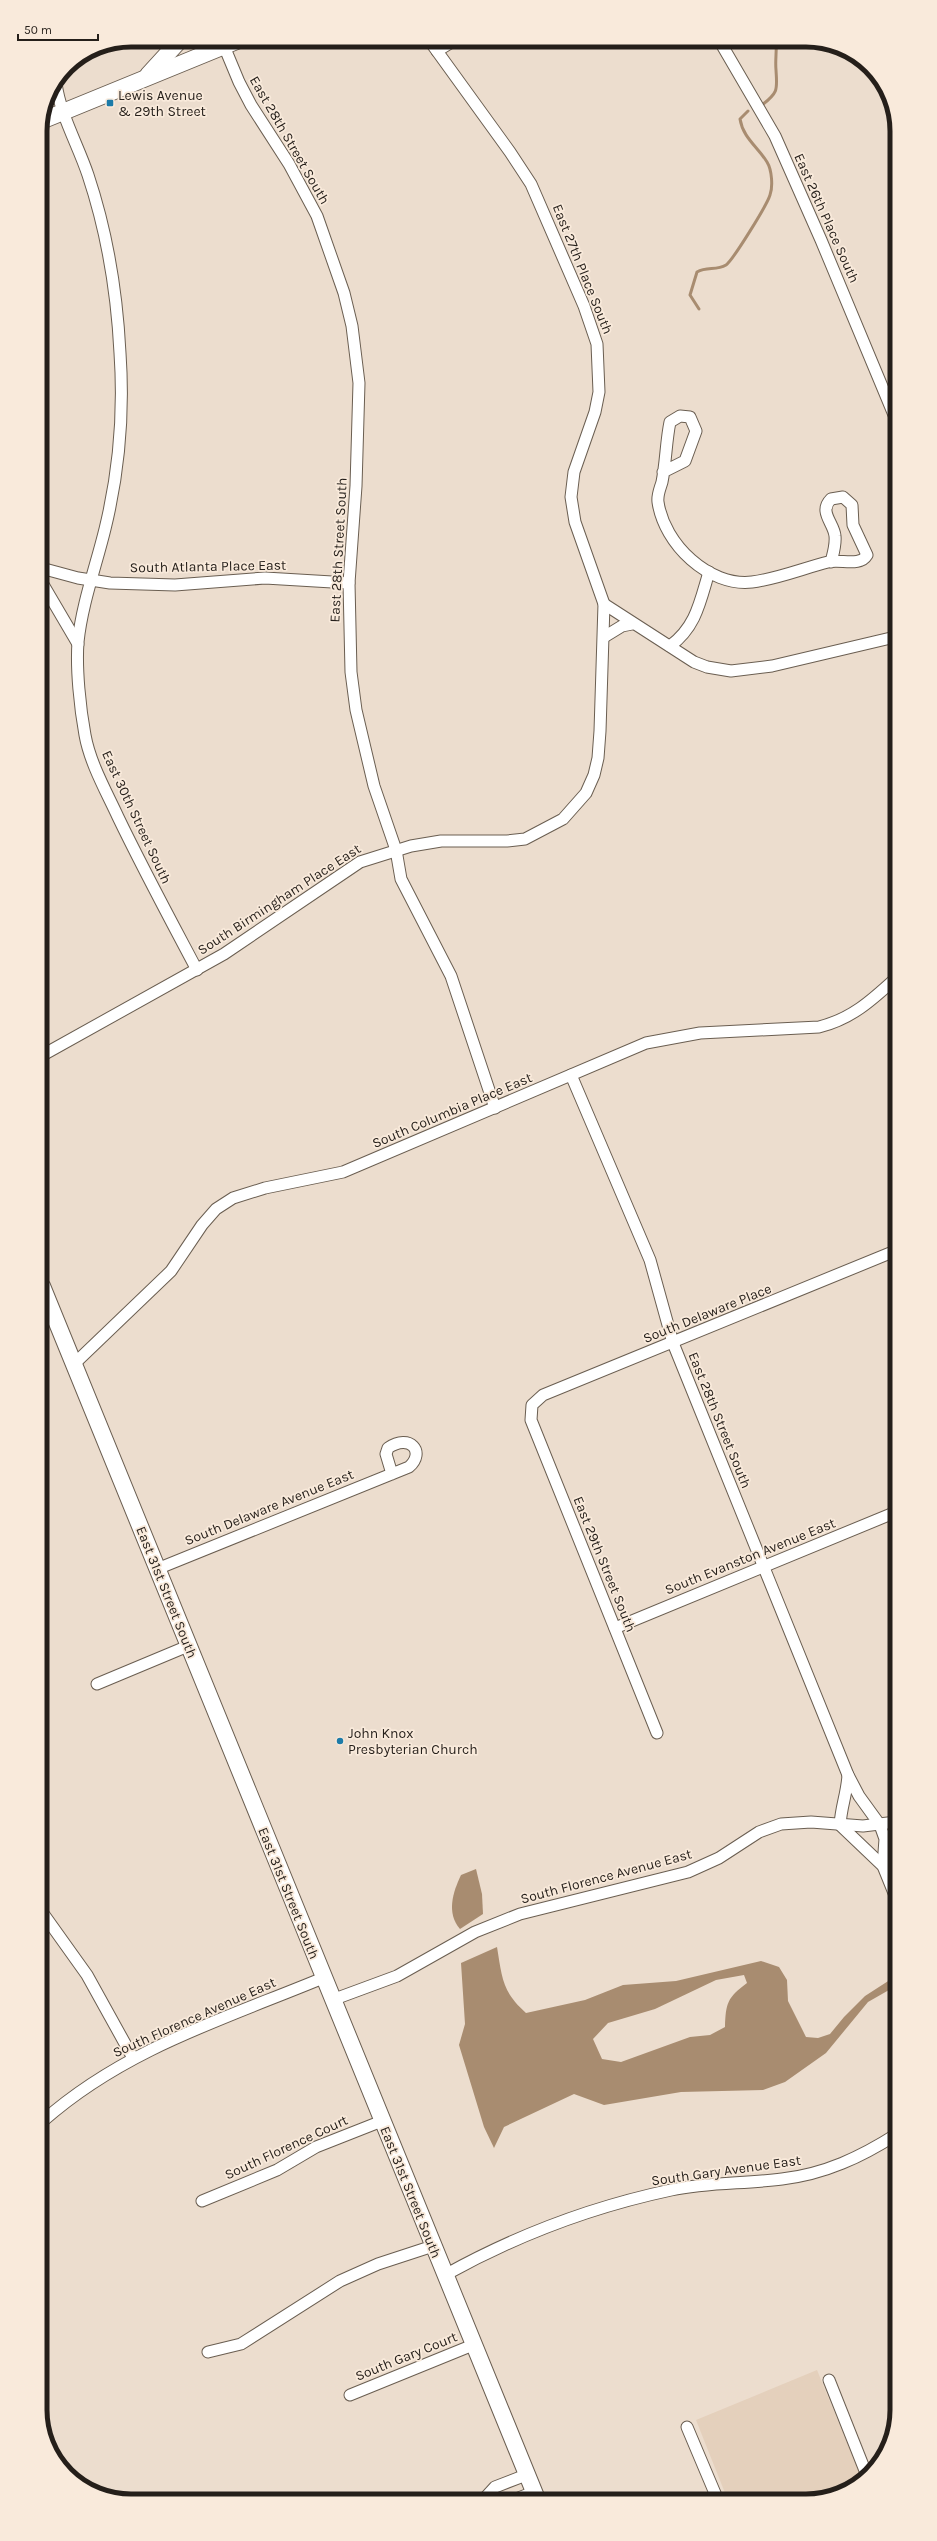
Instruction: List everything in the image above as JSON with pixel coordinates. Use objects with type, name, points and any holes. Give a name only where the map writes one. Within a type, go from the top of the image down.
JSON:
[{"type":"main road","points":[[145,79],[174,47]]},
{"type":"main road","points":[[48,118],[221,47]]},
{"type":"main road","name":"East 31st Street South","points":[[47,1299],[534,2494]]},
{"type":"street","name":"East 28th Street South","points":[[232,47],[239,82],[251,105],[289,164],[317,216],[337,271],[352,326],[359,383],[360,413],[349,583],[352,672],[356,710],[374,786],[396,850],[401,879],[443,956],[461,1001],[494,1108]]},
{"type":"street","name":"East 27th Place South","points":[[434,47],[510,152],[531,184],[584,306],[597,344],[599,392],[596,412],[574,472],[571,503],[575,522],[604,604]]},
{"type":"street","points":[[437,51],[444,47]]},
{"type":"street","name":"East 26th Place South","points":[[723,47],[775,136],[821,240],[890,406]]},
{"type":"street","points":[[47,570],[92,581],[106,527],[115,476],[121,396],[121,356],[117,308],[105,238],[88,175],[57,92]]},
{"type":"street","points":[[663,472],[685,461],[696,431],[690,417],[680,416],[670,422],[658,500],[667,527],[681,551],[709,572],[733,581],[752,582],[831,562],[859,562],[867,556],[853,525],[852,505],[843,497],[831,499],[826,508],[826,516],[835,535],[831,562]]},
{"type":"street","points":[[670,646],[683,637],[692,623],[709,572]]},
{"type":"street","name":"South Atlanta Place East","points":[[92,581],[175,585],[265,578],[349,583]]},
{"type":"street","name":"East 30th Street South","points":[[92,581],[82,617],[78,644],[78,668],[85,736],[105,789],[132,846],[197,970]]},
{"type":"street","points":[[47,591],[78,644]]},
{"type":"street","points":[[604,604],[632,624],[708,667],[731,671],[772,666],[890,638]]},
{"type":"street","name":"South Birmingham Place East","points":[[47,1053],[197,970],[253,936],[360,862],[396,850],[441,841],[507,841],[525,839],[551,827],[575,808],[586,793],[598,758],[604,637],[604,604]]},
{"type":"street","points":[[604,637],[622,626],[632,624]]},
{"type":"street","name":"South Columbia Place East","points":[[73,1365],[171,1271],[202,1225],[216,1209],[233,1198],[265,1188],[343,1172],[634,1047],[675,1036],[700,1033],[819,1027],[837,1022],[856,1013],[890,983]]},
{"type":"street","name":"East 28th Street South","points":[[571,1075],[650,1260],[673,1343],[848,1775],[859,1796],[872,1811],[880,1825],[885,1839],[883,1866]]},
{"type":"street","name":"South Delaware Place","points":[[532,1405],[543,1396],[890,1254]]},
{"type":"street","name":"East 29th Street South","points":[[532,1405],[531,1420],[657,1733]]},
{"type":"street","name":"South Delaware Avenue East","points":[[158,1569],[392,1474]]},
{"type":"street","name":"South Evanston Avenue East","points":[[615,1628],[890,1514]]},
{"type":"street","points":[[97,1684],[188,1646]]},
{"type":"street","name":"East 28th Street South","points":[[848,1775],[847,1793],[841,1805],[840,1825],[883,1866],[890,1883]]},
{"type":"street","name":"South Florence Avenue East","points":[[332,2000],[398,1976],[475,1932],[498,1922],[520,1914],[688,1872],[719,1858],[748,1839],[771,1827],[811,1822],[840,1825],[880,1825],[890,1823]]},
{"type":"street","points":[[47,1919],[87,1974],[133,2058]]},
{"type":"street","name":"South Florence Avenue East","points":[[47,2118],[85,2087],[133,2058],[180,2036],[323,1978]]},
{"type":"street","name":"South Florence Court","points":[[202,2200],[277,2170],[316,2147],[382,2121]]},
{"type":"street","name":"South Gary Avenue East","points":[[445,2275],[508,2242],[599,2207],[672,2190],[715,2184],[782,2179],[809,2174],[854,2159],[890,2138]]},
{"type":"street","points":[[208,2352],[241,2344],[340,2281],[378,2264],[433,2246]]},
{"type":"street","name":"South Gary Court","points":[[350,2395],[473,2346]]},
{"type":"street","points":[[829,2380],[865,2469]]},
{"type":"street","points":[[687,2427],[715,2494]]},
{"type":"street","points":[[489,2494],[495,2487],[526,2475]]},
{"type":"shaded area","points":[[476,1869],[482,1894],[483,1914],[460,1929],[453,1916],[453,1895],[461,1875]]},
{"type":"shaded area","points":[[497,1947],[504,1983],[512,1998],[526,2013],[585,2000],[623,1985],[676,1981],[761,1961],[779,1967],[787,1980],[788,2001],[806,2037],[818,2038],[830,2034],[844,2017],[865,1996],[890,1980],[890,1989],[868,2002],[826,2053],[785,2082],[763,2090],[681,2092],[604,2105],[574,2094],[504,2127],[494,2148],[484,2127],[459,2045],[465,2024],[461,1963]],"holes":[[[744,1975],[747,1983],[735,1993],[727,2006],[725,2027],[710,2035],[690,2037],[621,2062],[602,2059],[593,2039],[608,2023],[655,2009],[716,1980]]]},
{"type":"shaded area","points":[[817,2370],[860,2474],[853,2480],[838,2488],[817,2493],[725,2494],[696,2420]]},
{"type":"waterway","points":[[762,105],[772,97],[776,90],[776,47]]},
{"type":"waterway","points":[[699,309],[690,295],[697,272],[704,269],[722,267],[730,261],[768,201],[772,188],[772,178],[769,165],[747,137],[742,126],[740,119],[748,111]]},
{"type":"place","name":"Lewis Avenue & 29th Street","points":[[110,103]]},
{"type":"place","name":"John Knox Presbyterian Church","points":[[340,1741]]}]
